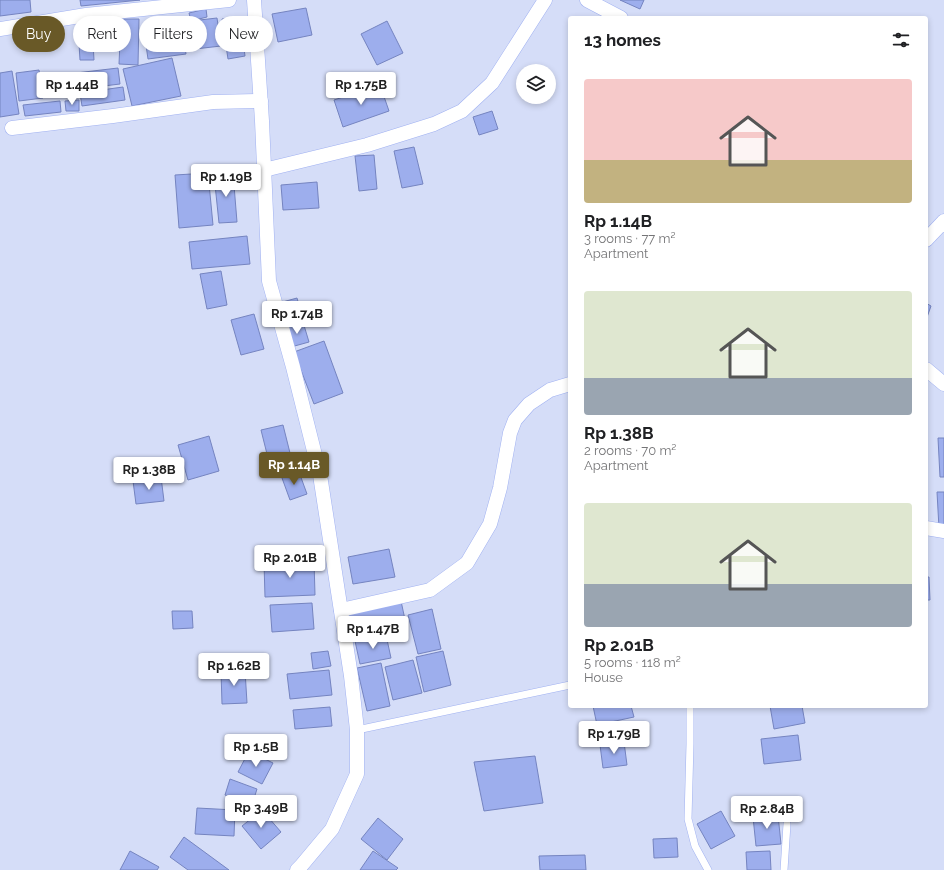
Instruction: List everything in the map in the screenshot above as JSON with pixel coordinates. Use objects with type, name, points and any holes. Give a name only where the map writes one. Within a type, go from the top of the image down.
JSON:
[{"type":"street","points":[[0,29],[203,1],[229,0]]},
{"type":"street","points":[[254,0],[261,101],[269,281],[293,367],[320,475],[351,676],[357,730],[356,774],[332,829],[297,870]]},
{"type":"street","points":[[264,170],[367,145],[434,124],[462,111],[492,83],[545,0]]},
{"type":"street","points":[[587,0],[617,16]]},
{"type":"street","points":[[12,128],[213,102],[261,101]]},
{"type":"street","points":[[928,238],[944,221]]},
{"type":"street","points":[[928,371],[944,384]]},
{"type":"street","points":[[340,610],[430,590],[467,563],[490,524],[500,488],[510,434],[515,420],[529,404],[550,390],[568,385]]},
{"type":"street","points":[[928,528],[944,531]]},
{"type":"lane","points":[[357,730],[568,685]]},
{"type":"lane","points":[[690,708],[688,819],[695,846],[708,870]]},
{"type":"lane","points":[[784,870],[787,824]]},
{"type":"building","points":[[0,0],[30,0],[31,12],[0,16]]},
{"type":"building","points":[[80,0],[140,0],[81,6]]},
{"type":"building","points":[[620,0],[644,0],[640,9]]},
{"type":"building","points":[[306,8],[312,35],[278,42],[272,14]]},
{"type":"building","points":[[206,9],[207,16],[190,16],[189,13]]},
{"type":"building","points":[[215,18],[215,47],[207,48],[207,19]]},
{"type":"building","points":[[131,19],[139,19],[138,65],[119,64],[120,52],[131,52]]},
{"type":"building","points":[[387,21],[403,53],[377,65],[361,34]]},
{"type":"building","points":[[80,52],[94,52],[94,60],[80,60]]},
{"type":"building","points":[[147,52],[186,52],[186,54],[148,59]]},
{"type":"building","points":[[227,52],[244,52],[245,56],[228,59]]},
{"type":"building","points":[[172,58],[181,96],[132,106],[123,69]]},
{"type":"building","points":[[118,68],[120,84],[79,89],[76,73]]},
{"type":"building","points":[[39,70],[43,98],[19,101],[16,73]]},
{"type":"building","points":[[12,71],[19,114],[0,117],[0,73]]},
{"type":"building","points":[[380,85],[389,111],[343,127],[334,100]]},
{"type":"building","points":[[123,87],[125,100],[82,106],[80,93]]},
{"type":"building","points":[[79,100],[79,111],[66,111],[65,101]]},
{"type":"building","points":[[60,101],[61,112],[25,116],[23,105]]},
{"type":"building","points":[[492,111],[498,129],[479,135],[473,117]]},
{"type":"building","points":[[414,147],[423,184],[402,188],[394,151]]},
{"type":"building","points":[[374,155],[377,189],[359,191],[355,156]]},
{"type":"building","points":[[208,173],[213,225],[179,228],[175,175]]},
{"type":"building","points":[[233,173],[237,222],[219,223],[214,175]]},
{"type":"building","points":[[317,182],[319,208],[283,210],[281,185]]},
{"type":"building","points":[[247,236],[250,264],[192,269],[189,242]]},
{"type":"building","points":[[221,271],[227,305],[207,309],[200,274]]},
{"type":"building","points":[[297,298],[302,316],[283,321],[279,303]]},
{"type":"building","points":[[928,304],[931,306],[928,314]]},
{"type":"building","points":[[254,314],[264,349],[241,355],[231,320]]},
{"type":"building","points":[[303,322],[309,342],[291,347],[286,327]]},
{"type":"building","points":[[324,341],[343,393],[314,404],[294,352]]},
{"type":"building","points":[[283,425],[291,457],[269,462],[261,430]]},
{"type":"building","points":[[209,436],[219,471],[188,480],[178,445]]},
{"type":"building","points":[[938,438],[944,438],[944,477],[940,477]]},
{"type":"building","points":[[299,472],[307,494],[290,500],[282,478]]},
{"type":"building","points":[[161,477],[164,501],[136,504],[133,481]]},
{"type":"building","points":[[937,492],[944,492],[944,528],[939,528]]},
{"type":"building","points":[[389,549],[395,577],[353,584],[348,557]]},
{"type":"building","points":[[314,561],[315,595],[265,597],[264,563]]},
{"type":"building","points":[[928,577],[929,577],[930,600],[928,600]]},
{"type":"building","points":[[401,601],[407,629],[354,640],[348,612]]},
{"type":"building","points":[[312,603],[314,629],[272,632],[270,605]]},
{"type":"building","points":[[432,609],[441,649],[418,654],[408,615]]},
{"type":"building","points":[[172,611],[192,611],[193,628],[173,629]]},
{"type":"building","points":[[386,635],[391,658],[360,664],[355,641]]},
{"type":"building","points":[[328,651],[331,666],[313,669],[311,653]]},
{"type":"building","points":[[443,651],[451,685],[424,692],[416,657]]},
{"type":"building","points":[[413,660],[422,693],[393,700],[385,667]]},
{"type":"building","points":[[381,663],[390,706],[367,711],[357,668]]},
{"type":"building","points":[[245,670],[247,703],[222,704],[221,671]]},
{"type":"building","points":[[329,670],[332,695],[290,699],[287,674]]},
{"type":"building","points":[[330,707],[332,726],[295,729],[293,710]]},
{"type":"building","points":[[593,708],[632,708],[634,717],[597,725]]},
{"type":"building","points":[[770,708],[802,708],[805,723],[774,729]]},
{"type":"building","points":[[798,735],[801,760],[764,764],[761,739]]},
{"type":"building","points":[[624,742],[627,765],[603,768],[600,745]]},
{"type":"building","points":[[249,751],[273,763],[262,784],[238,772]]},
{"type":"building","points":[[535,756],[543,803],[484,811],[474,762]]},
{"type":"building","points":[[230,779],[257,789],[252,805],[225,795]]},
{"type":"building","points":[[197,808],[235,810],[234,836],[195,834]]},
{"type":"building","points":[[262,810],[281,832],[261,849],[242,826]]},
{"type":"building","points":[[721,811],[735,836],[711,849],[697,824]]},
{"type":"building","points":[[778,815],[781,844],[756,846],[753,817]]},
{"type":"building","points":[[378,818],[403,839],[387,860],[361,839]]},
{"type":"building","points":[[184,837],[229,870],[188,870],[170,857]]},
{"type":"building","points":[[677,838],[678,857],[654,858],[653,839]]},
{"type":"building","points":[[130,851],[159,867],[157,870],[120,870]]},
{"type":"building","points":[[373,851],[398,868],[396,870],[360,870]]},
{"type":"building","points":[[770,851],[771,870],[747,870],[746,852]]},
{"type":"building","points":[[585,855],[586,870],[540,870],[539,856]]}]
